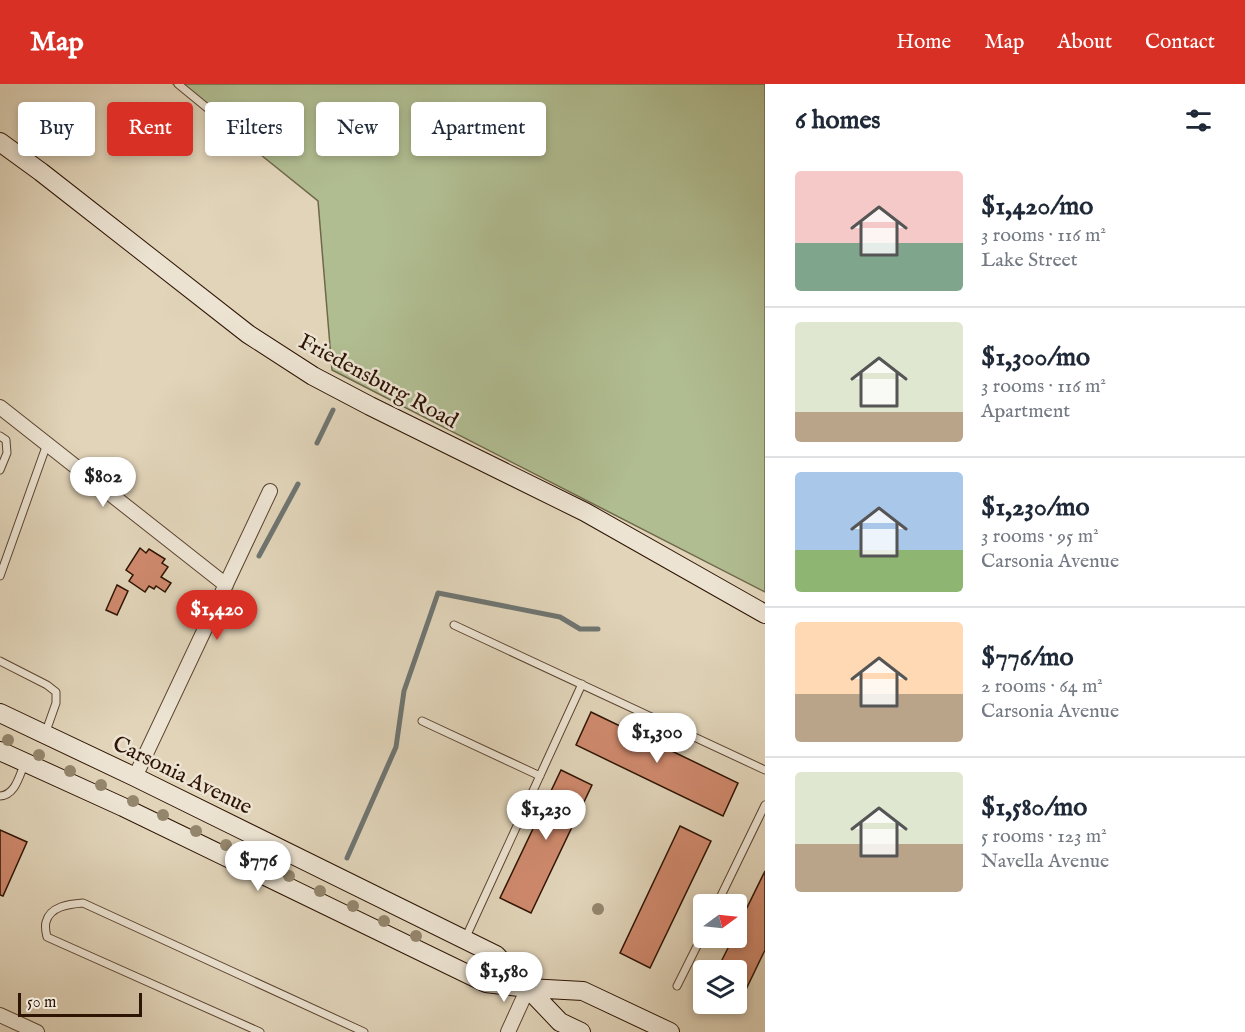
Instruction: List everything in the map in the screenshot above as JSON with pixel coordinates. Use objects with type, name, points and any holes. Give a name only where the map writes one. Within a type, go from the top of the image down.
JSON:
[{"type":"street","name":"Friedensburg Road","points":[[0,142],[248,334],[313,376],[585,512],[765,614]]},
{"type":"street","points":[[0,406],[226,585]]},
{"type":"street","points":[[135,777],[270,491]]},
{"type":"street","name":"Carsonia Avenue","points":[[0,713],[496,955],[560,1022],[581,1032]]},
{"type":"street","points":[[0,751],[123,807],[486,983],[583,991],[670,1032]]},
{"type":"street","points":[[508,1032],[528,988]]},
{"type":"street","points":[[0,1015],[37,1032]]},
{"type":"lane","points":[[178,84],[205,106]]},
{"type":"lane","points":[[0,436],[6,440],[7,453],[0,470]]},
{"type":"lane","points":[[0,576],[47,444]]},
{"type":"lane","points":[[454,625],[765,770]]},
{"type":"lane","points":[[0,661],[56,692],[56,703],[45,734]]},
{"type":"lane","points":[[465,939],[582,684]]},
{"type":"lane","points":[[422,721],[540,776]]},
{"type":"lane","points":[[0,796],[12,792],[25,762]]},
{"type":"lane","points":[[722,894],[765,805]]},
{"type":"lane","points":[[260,1032],[47,937],[45,923],[52,911],[68,904],[83,903],[364,1032]]},
{"type":"lane","points":[[677,986],[696,948]]},
{"type":"green space","points":[[173,84],[765,84],[765,592],[332,370],[318,201],[262,156],[304,156],[304,102],[205,102],[205,110]]},
{"type":"building","points":[[140,548],[146,553],[149,549],[165,559],[162,563],[168,567],[161,577],[171,583],[165,592],[156,586],[154,589],[149,586],[145,592],[129,581],[133,575],[126,570]]},
{"type":"building","points":[[117,585],[128,591],[117,615],[106,610]]},
{"type":"building","points":[[591,712],[738,783],[723,816],[576,745]]},
{"type":"building","points":[[561,770],[592,785],[531,913],[500,898]]},
{"type":"building","points":[[680,826],[711,841],[650,968],[620,953]]},
{"type":"building","points":[[0,830],[27,842],[3,896],[0,895]]},
{"type":"building","points":[[765,871],[765,950],[747,987],[747,960],[722,960],[728,948],[747,948],[747,908]]},
{"type":"waterway","points":[[317,443],[333,410]]},
{"type":"waterway","points":[[259,556],[298,484]]},
{"type":"waterway","points":[[347,858],[396,747],[404,691],[438,593],[560,617],[580,629],[598,629]]}]
